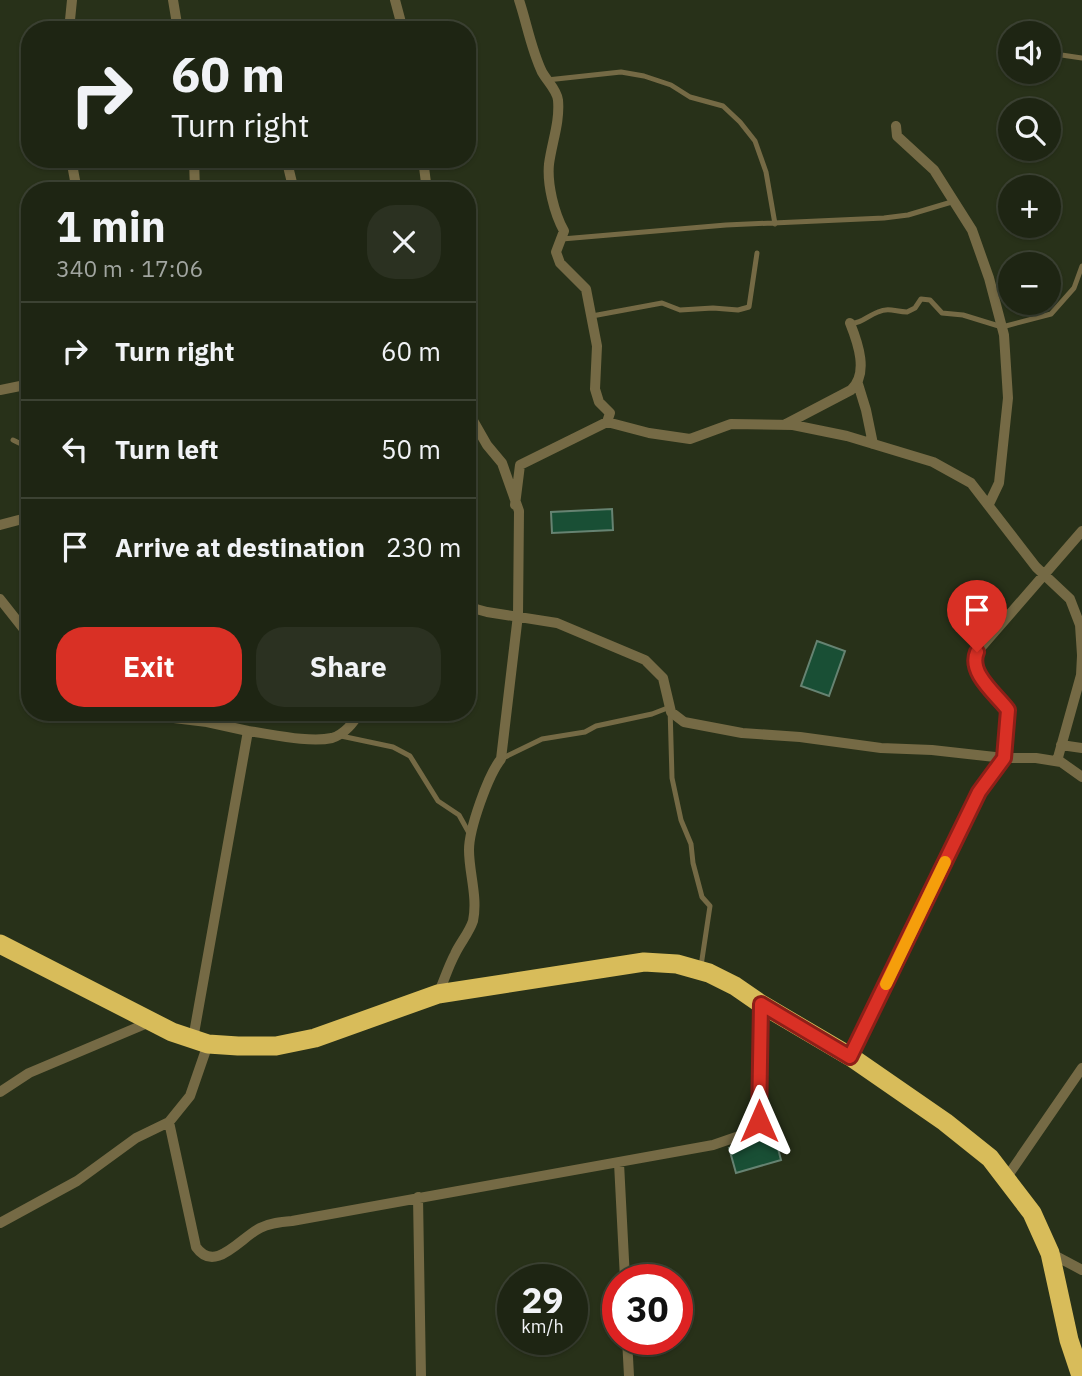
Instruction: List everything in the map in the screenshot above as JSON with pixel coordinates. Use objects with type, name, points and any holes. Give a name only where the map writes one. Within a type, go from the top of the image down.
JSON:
[{"type":"highway","points":[[0,944],[150,1022],[200,1041],[238,1046],[276,1046],[315,1038],[438,994],[644,962],[677,964],[700,970],[736,986],[850,1057],[945,1122],[990,1158],[1032,1213],[1050,1253],[1069,1340],[1081,1376]]},
{"type":"street","points":[[70,21],[72,0]]},
{"type":"street","points":[[173,0],[176,21]]},
{"type":"street","points":[[395,0],[401,21]]},
{"type":"street","points":[[519,0],[529,38],[547,80],[558,96],[555,138],[549,164],[550,191],[553,195],[555,216],[564,231],[556,252],[560,263],[586,289],[598,359],[595,388],[599,402],[610,413],[607,422]]},
{"type":"street","points":[[896,126],[897,136],[934,170],[972,230],[1002,327],[1008,398],[999,483],[989,504]]},
{"type":"street","points":[[850,323],[861,369],[858,384],[873,444]]},
{"type":"street","points":[[784,425],[858,384]]},
{"type":"street","points":[[0,390],[21,386]]},
{"type":"street","points":[[515,505],[520,465],[607,422],[649,433],[690,439],[731,424],[784,425],[833,433],[933,462],[971,483],[1036,567],[1070,599],[1080,625],[1081,675],[1057,761]]},
{"type":"street","points":[[438,994],[472,921],[474,895],[469,852],[471,836],[493,768],[501,759],[518,615],[519,511],[502,463],[487,446],[476,426]]},
{"type":"street","points":[[497,456],[524,463]]},
{"type":"street","points":[[0,525],[21,519]]},
{"type":"street","points":[[850,1057],[979,792],[1004,758],[1008,710],[979,674],[974,659],[977,652],[1082,531]]},
{"type":"street","points":[[1070,599],[1082,594]]},
{"type":"street","points":[[0,599],[21,626]]},
{"type":"street","points":[[476,607],[487,612],[557,623],[645,660],[663,678],[671,712],[684,722],[742,733],[1057,761],[1082,777]]},
{"type":"street","points":[[199,721],[248,731],[317,738],[338,735],[353,721]]},
{"type":"street","points":[[0,1223],[77,1181],[136,1138],[169,1122],[190,1096],[248,731]]},
{"type":"street","points":[[1061,744],[1082,748]]},
{"type":"street","points":[[169,1122],[196,1247],[202,1255],[218,1258],[260,1227],[276,1222],[292,1222],[418,1197],[619,1163],[713,1145],[742,1135],[759,1121],[761,1004]]},
{"type":"street","points":[[0,1092],[29,1073],[150,1022]]},
{"type":"street","points":[[1007,1177],[1082,1068]]},
{"type":"street","points":[[619,1163],[624,1264]]},
{"type":"street","points":[[418,1197],[421,1376]]},
{"type":"street","points":[[1050,1253],[1082,1270]]},
{"type":"street","points":[[628,1355],[629,1376]]},
{"type":"lane","points":[[1061,55],[1082,58]]},
{"type":"lane","points":[[547,80],[621,72],[644,76],[671,85],[690,97],[723,106],[755,141],[766,172],[775,224]]},
{"type":"lane","points":[[561,239],[726,225],[895,217],[954,201]]},
{"type":"lane","points":[[592,316],[662,303],[680,310],[738,310],[749,307],[757,253]]},
{"type":"lane","points":[[850,323],[857,323],[876,312],[893,308],[907,312],[921,299],[930,300],[942,313],[963,315],[1002,327],[1051,314],[1074,288],[1082,266]]},
{"type":"lane","points":[[13,440],[21,442]]},
{"type":"lane","points":[[501,759],[542,739],[585,732],[670,707],[672,778],[681,820],[691,844],[702,897],[710,906],[700,970]]},
{"type":"lane","points":[[338,735],[393,747],[410,757],[438,801],[458,815],[471,836]]},
{"type":"building","points":[[612,509],[613,530],[552,533],[551,512]]},
{"type":"building","points":[[817,641],[845,651],[829,696],[801,686]]},
{"type":"building","points":[[774,1133],[781,1160],[736,1173],[729,1148]]},
{"type":"slow traffic","points":[[886,984],[945,862]]},
{"type":"route","points":[[759,1121],[758,1050],[761,1004],[850,1057],[979,792],[1004,758],[1008,710],[979,674],[974,659],[977,652]]}]
